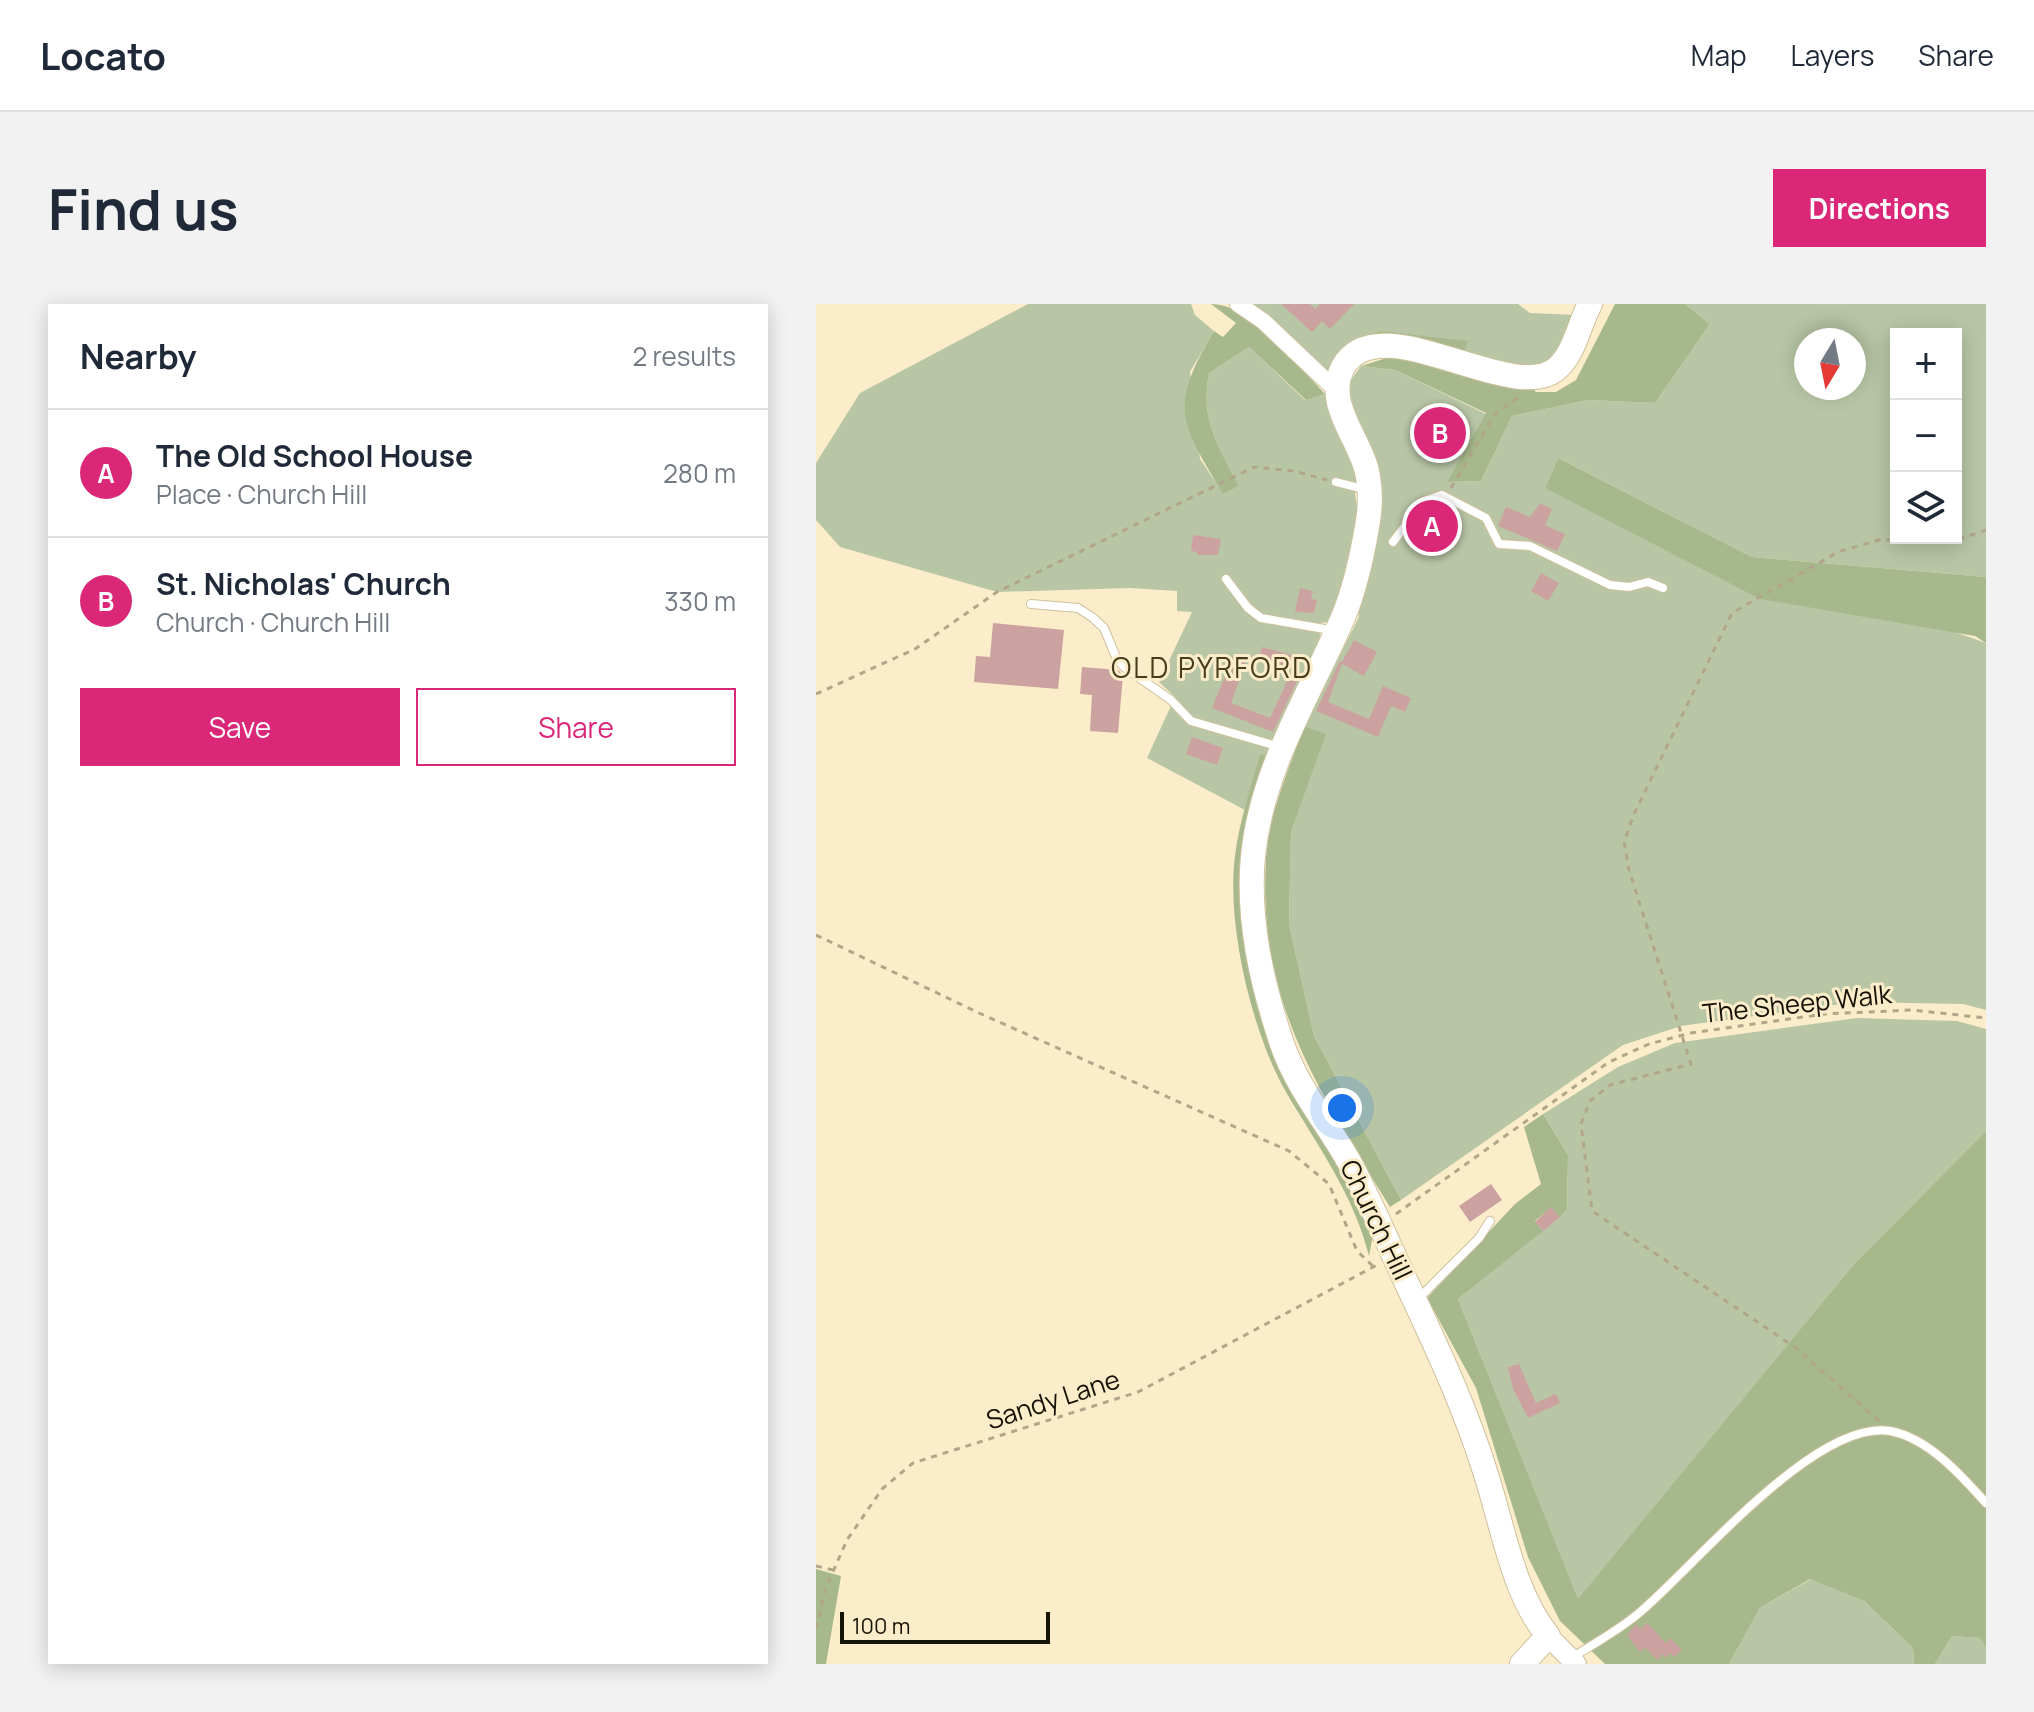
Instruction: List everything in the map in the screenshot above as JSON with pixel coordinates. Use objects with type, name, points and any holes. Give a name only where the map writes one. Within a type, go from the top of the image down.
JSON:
[{"type":"main road","points":[[1338,392],[1346,362],[1360,350],[1373,346],[1434,353],[1515,375],[1539,377],[1541,380],[1562,364],[1590,304]]},
{"type":"main road","name":"Church Hill","points":[[1338,392],[1346,424],[1368,476],[1368,524],[1351,597],[1281,747],[1253,853],[1252,904],[1259,964],[1292,1069],[1343,1151],[1379,1223],[1473,1433],[1517,1575],[1548,1636]]},
{"type":"main road","points":[[1522,1664],[1548,1636]]},
{"type":"street","points":[[1238,304],[1263,321],[1338,392]]},
{"type":"street","points":[[1548,1636],[1573,1661]]},
{"type":"lane","points":[[1336,482],[1368,491]]},
{"type":"lane","points":[[1393,542],[1424,501],[1435,495],[1446,496],[1486,518],[1499,544],[1530,546],[1610,585],[1629,587],[1648,582],[1663,588]]},
{"type":"lane","points":[[1226,579],[1248,608],[1261,618],[1336,631]]},
{"type":"lane","points":[[1031,604],[1059,604],[1092,617],[1104,628],[1116,657],[1124,667],[1171,700],[1191,721],[1239,732],[1281,747]]},
{"type":"lane","points":[[1415,1301],[1479,1238],[1490,1221]]},
{"type":"lane","points":[[1573,1661],[1638,1614],[1699,1554],[1819,1450],[1862,1431],[1891,1431],[1927,1447],[1986,1503]]},
{"type":"path","points":[[1446,496],[1494,415],[1541,380]]},
{"type":"path","points":[[816,694],[915,649],[997,592],[1254,467],[1294,471],[1336,482]]},
{"type":"path","points":[[1891,1431],[1796,1348],[1592,1211],[1581,1124],[1590,1101],[1610,1085],[1691,1064],[1629,870],[1624,842],[1634,814],[1732,613],[1838,552],[1879,540],[1957,540],[1986,530]]},
{"type":"path","name":"Sandy Lane","points":[[816,935],[979,1013],[1289,1151],[1329,1184],[1357,1251],[1374,1267],[1138,1392],[913,1463],[882,1489],[866,1511],[833,1570],[816,1629]]},
{"type":"path","name":"The Sheep Walk","points":[[1379,1223],[1422,1196],[1609,1062],[1649,1044],[1691,1033],[1824,1014],[1912,1010],[1986,1018]]},
{"type":"path","points":[[816,1566],[833,1570]]},
{"type":"green space","points":[[1028,304],[1191,304],[1195,315],[1214,331],[1190,372],[1200,459],[1223,493],[1239,486],[1218,445],[1209,419],[1209,373],[1249,347],[1305,400],[1325,394],[1360,476],[1355,495],[1360,521],[1338,607],[1328,622],[1321,623],[1319,647],[1271,757],[1260,755],[1245,810],[1147,758],[1175,697],[1159,682],[1192,612],[1177,611],[1177,591],[1130,588],[997,592],[840,547],[816,520],[816,463],[860,393]]},
{"type":"green space","points":[[1211,304],[1227,307],[1258,325],[1325,394],[1306,400],[1249,347],[1209,373],[1209,419],[1218,445],[1239,486],[1223,494],[1197,448],[1185,413],[1185,396],[1190,378],[1214,331],[1223,337],[1236,323]]},
{"type":"green space","points":[[1248,304],[1518,304],[1530,313],[1577,315],[1555,355],[1534,369],[1380,331],[1326,373]]},
{"type":"green space","points":[[1615,304],[1685,304],[1710,324],[1655,403],[1588,400],[1512,416],[1481,481],[1447,482],[1486,413],[1395,370],[1361,366],[1393,356],[1529,384],[1536,392],[1556,392],[1576,380]]},
{"type":"green space","points":[[1685,304],[1986,304],[1986,577],[1752,557],[1558,458],[1545,488],[1986,643],[1986,1010],[1963,1004],[1856,1002],[1681,1026],[1623,1045],[1401,1200],[1314,1036],[1289,924],[1291,832],[1325,735],[1304,726],[1359,617],[1356,596],[1373,538],[1348,399],[1351,380],[1361,366],[1395,370],[1486,414],[1448,482],[1481,481],[1512,416],[1588,400],[1655,403],[1710,324]]},
{"type":"green space","points":[[1380,331],[1468,341],[1463,354],[1385,341],[1335,379],[1326,373],[1347,346]]},
{"type":"green space","points":[[1558,458],[1752,557],[1986,577],[1986,643],[1975,636],[1760,599],[1545,488]]},
{"type":"green space","points":[[1304,726],[1326,734],[1291,832],[1289,924],[1314,1036],[1401,1200],[1390,1207],[1340,1124],[1298,1044],[1272,958],[1266,910],[1268,842],[1280,791]]},
{"type":"green space","points":[[1260,754],[1271,757],[1255,960],[1375,1224],[1369,1256],[1344,1191],[1274,1068],[1262,1040],[1244,977],[1234,913],[1233,883],[1242,818]]},
{"type":"green space","points":[[1857,1018],[1957,1021],[1986,1029],[1986,1131],[1854,1264],[1578,1600],[1458,1299],[1567,1209],[1568,1155],[1543,1114],[1618,1067],[1675,1043]]},
{"type":"green space","points":[[1543,1114],[1568,1155],[1567,1209],[1560,1217],[1551,1208],[1535,1221],[1543,1231],[1458,1299],[1578,1599],[1854,1264],[1986,1131],[1986,1648],[1980,1638],[1952,1636],[1935,1664],[1914,1664],[1913,1648],[1864,1601],[1810,1579],[1760,1608],[1729,1664],[1605,1664],[1560,1621],[1528,1557],[1476,1388],[1427,1298],[1515,1204],[1541,1184],[1524,1127]]},
{"type":"green space","points":[[816,1569],[841,1576],[826,1664],[816,1664]]},
{"type":"green space","points":[[1811,1579],[1864,1601],[1913,1648],[1914,1664],[1729,1664],[1760,1608]]},
{"type":"green space","points":[[1952,1636],[1980,1638],[1986,1648],[1986,1664],[1935,1664]]},
{"type":"building","points":[[1281,304],[1310,304],[1315,309],[1320,304],[1354,304],[1330,329],[1322,321],[1312,332]]},
{"type":"building","points":[[1419,425],[1463,428],[1461,443],[1418,438]]},
{"type":"building","points":[[1540,503],[1552,509],[1545,525],[1565,534],[1557,551],[1498,526],[1506,507],[1530,517]]},
{"type":"building","points":[[1432,512],[1444,522],[1434,538],[1421,530]]},
{"type":"building","points":[[1193,535],[1221,539],[1218,555],[1197,555],[1197,552],[1191,551]]},
{"type":"building","points":[[1541,573],[1559,583],[1548,601],[1531,591]]},
{"type":"building","points":[[1300,588],[1313,591],[1311,599],[1317,600],[1314,613],[1295,612]]},
{"type":"building","points":[[993,623],[1064,630],[1058,689],[974,682],[976,656],[990,657]]},
{"type":"building","points":[[1354,640],[1377,652],[1364,676],[1342,664],[1328,702],[1369,719],[1383,686],[1411,698],[1405,712],[1391,706],[1378,737],[1316,711],[1340,661]]},
{"type":"building","points":[[1262,647],[1299,657],[1294,670],[1259,658]]},
{"type":"building","points":[[1233,656],[1246,661],[1231,703],[1270,718],[1289,677],[1297,681],[1273,732],[1212,708]]},
{"type":"building","points":[[1082,667],[1118,670],[1123,675],[1118,733],[1090,731],[1092,695],[1080,694]]},
{"type":"building","points":[[1192,737],[1223,748],[1217,765],[1186,754]]},
{"type":"building","points":[[1491,1184],[1502,1200],[1470,1222],[1459,1206]]},
{"type":"building","points":[[1551,1207],[1560,1217],[1543,1231],[1535,1222]]},
{"type":"building","points":[[1519,1364],[1536,1403],[1556,1394],[1560,1403],[1528,1418],[1513,1389],[1508,1367]]},
{"type":"building","points":[[1647,1623],[1666,1643],[1670,1638],[1682,1650],[1674,1657],[1670,1653],[1666,1658],[1663,1654],[1657,1660],[1645,1647],[1640,1652],[1627,1635],[1636,1624],[1640,1629]]},
{"type":"place","name":"St. Nicholas' Church","points":[[1440,433]]},
{"type":"place","name":"The Old School House","points":[[1432,526]]},
{"type":"district","name":"OLD PYRFORD","points":[[1212,668]]}]
